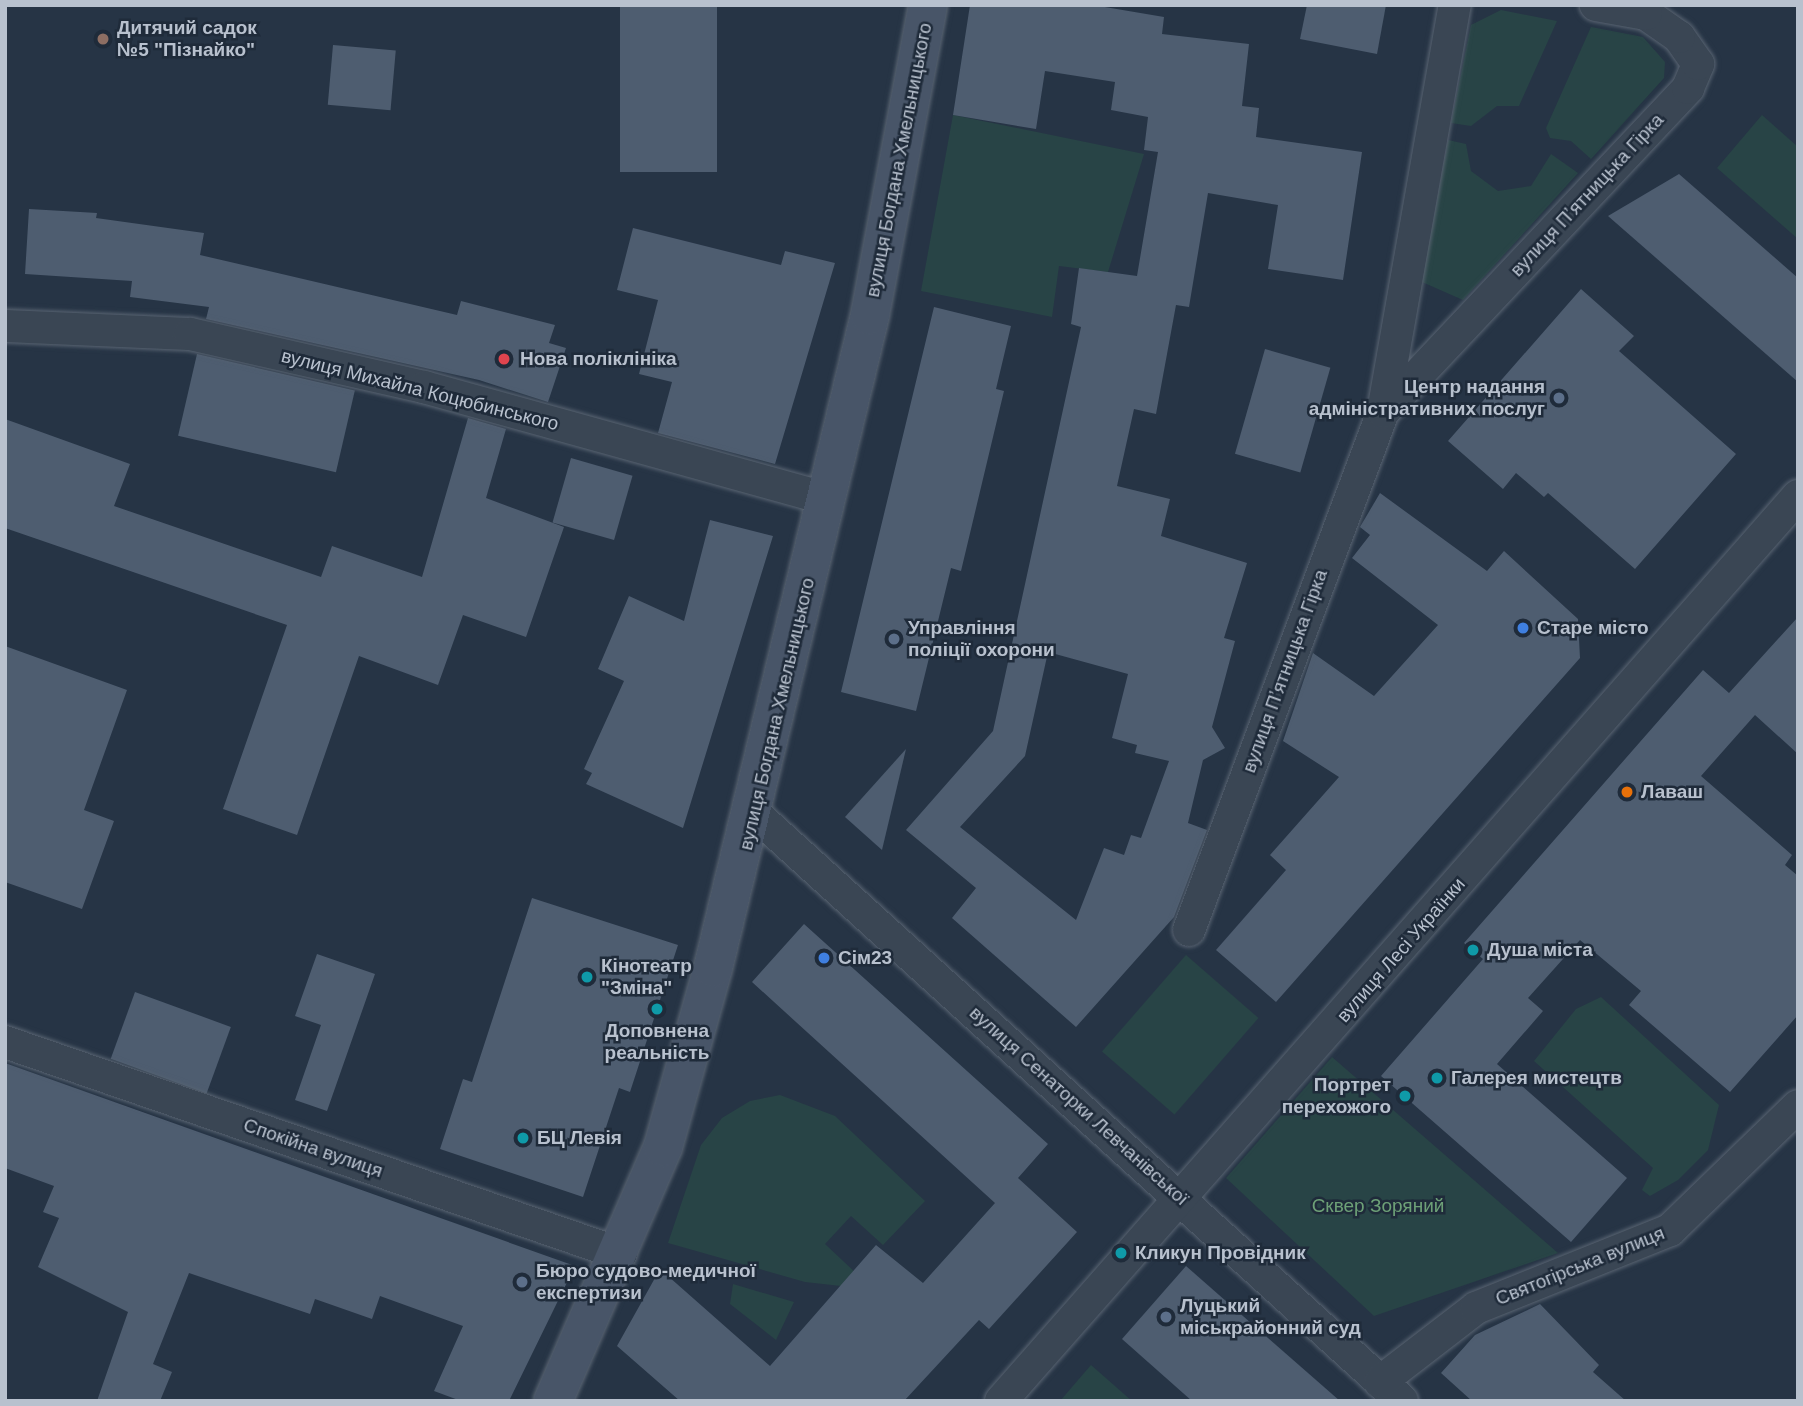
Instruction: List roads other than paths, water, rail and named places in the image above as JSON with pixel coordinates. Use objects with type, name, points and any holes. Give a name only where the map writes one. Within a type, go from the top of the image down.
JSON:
[{"type":"main road","name":"вулиця Богдана Хмельницького","points":[[553,1401],[621,1254],[663,1147],[754,813],[827,499],[928,5]]},
{"type":"street","name":"вулиця Пʼятницька Гірка","points":[[1189,930],[1383,412],[1455,5]]},
{"type":"street","name":"вулиця Пʼятницька Гірка","points":[[1383,412],[1688,88],[1698,64],[1679,37],[1646,14],[1596,5]]},
{"type":"street","name":"вулиця Михайла Коцюбинського","points":[[5,326],[190,334],[424,387],[827,499]]},
{"type":"street","name":"вулиця Лесі Українки","points":[[1001,1401],[1798,496]]},
{"type":"street","name":"вулиця Сенаторки Левчанівської","points":[[754,813],[1391,1391]]},
{"type":"street","name":"Спокійна вулиця","points":[[5,1042],[621,1254]]},
{"type":"street","name":"Святогірська вулиця","points":[[1391,1391],[1476,1308],[1670,1230],[1798,1106]]},
{"type":"place","name":"Дитячий садок №5 \"Пізнайко\"","points":[[103,39]]},
{"type":"place","name":"Нова поліклініка","points":[[504,359]]},
{"type":"place","name":"Центр надання адміністративних послуг","points":[[1559,398]]},
{"type":"place","name":"Старе місто","points":[[1523,628]]},
{"type":"place","name":"Управління поліції охорони","points":[[894,639]]},
{"type":"place","name":"Лаваш","points":[[1627,792]]},
{"type":"place","name":"Душа міста","points":[[1473,950]]},
{"type":"place","name":"Сім23","points":[[824,958]]},
{"type":"place","name":"Кінотеатр \"Зміна\"","points":[[587,977]]},
{"type":"place","name":"Доповнена реальність","points":[[657,1009]]},
{"type":"place","name":"Галерея мистецтв","points":[[1437,1078]]},
{"type":"place","name":"Портрет перехожого","points":[[1405,1096]]},
{"type":"place","name":"БЦ Левія","points":[[523,1138]]},
{"type":"place","name":"Кликун Провідник","points":[[1121,1253]]},
{"type":"place","name":"Бюро судово-медичної експертизи","points":[[522,1282]]},
{"type":"place","name":"Луцький міськрайонний суд","points":[[1166,1317]]},
{"type":"park label","name":"Сквер Зоряний","points":[[1378,1206]]}]
